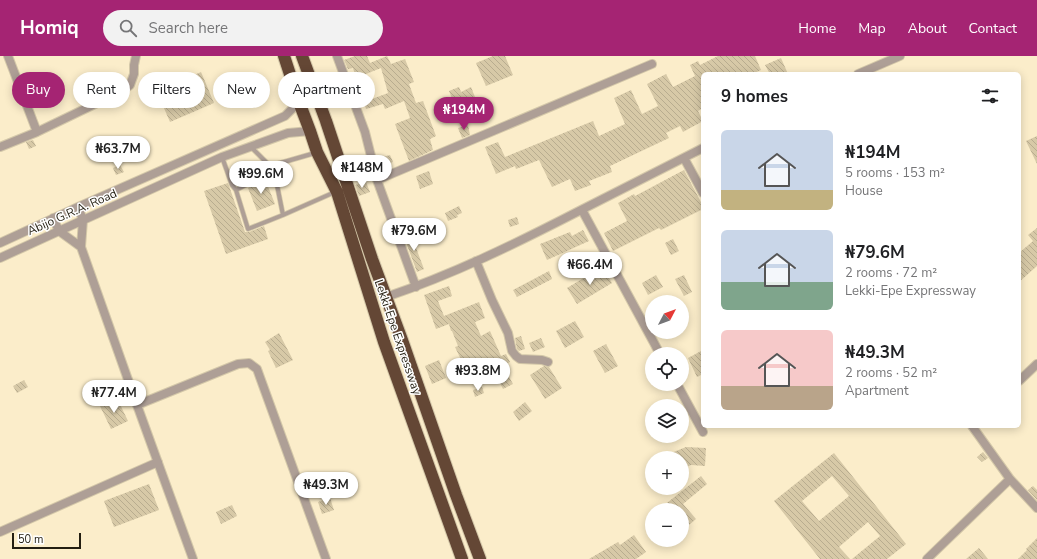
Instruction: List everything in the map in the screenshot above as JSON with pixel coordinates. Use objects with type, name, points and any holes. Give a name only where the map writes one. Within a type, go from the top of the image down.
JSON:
[{"type":"highway","name":"Lekki-Epe Expressway","points":[[284,56],[289,72]]},
{"type":"highway","name":"Lekki-Epe Expressway","points":[[302,56],[326,121],[372,259],[480,559]]},
{"type":"highway","name":"Lekki-Epe Expressway","points":[[301,108],[317,152],[337,192],[384,342],[462,559]]},
{"type":"highway","points":[[451,527],[466,521]]},
{"type":"street","points":[[8,56],[37,132]]},
{"type":"street","points":[[0,147],[37,132],[122,91],[130,85],[134,74],[136,56]]},
{"type":"street","points":[[337,56],[365,132],[377,180],[416,287]]},
{"type":"street","points":[[863,72],[900,56]]},
{"type":"street","points":[[377,180],[652,64]]},
{"type":"street","name":"Abijo G.R.A. Road","points":[[0,243],[53,218],[285,116],[293,108]]},
{"type":"street","name":"Abijo G.R.A. Road","points":[[0,258],[222,157],[288,133],[310,131]]},
{"type":"street","points":[[386,297],[416,287],[476,262],[701,149]]},
{"type":"street","points":[[684,158],[701,189]]},
{"type":"street","points":[[78,207],[83,220],[82,246],[137,405],[193,559]]},
{"type":"street","points":[[582,210],[656,347]]},
{"type":"street","points":[[53,218],[59,230],[82,246]]},
{"type":"street","points":[[476,262],[508,333],[512,351],[520,359],[542,360],[548,362]]},
{"type":"street","points":[[137,405],[238,364],[249,363],[257,369],[326,559]]},
{"type":"street","points":[[1021,379],[1037,364]]},
{"type":"street","points":[[681,391],[703,432]]},
{"type":"street","points":[[973,428],[1010,479],[1037,508]]},
{"type":"street","points":[[0,532],[158,462]]},
{"type":"street","points":[[927,559],[1010,479]]},
{"type":"lane","points":[[250,147],[274,170],[283,215]]},
{"type":"lane","points":[[232,185],[270,166],[317,152]]},
{"type":"lane","points":[[222,157],[232,185],[236,190],[248,229],[337,192]]},
{"type":"lane","points":[[236,190],[274,170]]},
{"type":"building","points":[[355,56],[367,56],[370,63],[387,56],[391,64],[405,59],[414,82],[409,84],[416,103],[423,101],[436,136],[430,139],[433,150],[409,161],[395,124],[410,118],[404,101],[385,109],[383,104],[375,106],[375,98],[388,93],[381,68],[371,72],[354,72],[353,68],[348,69],[344,60]]},
{"type":"building","points":[[493,56],[505,56],[513,75],[486,86],[476,63]]},
{"type":"building","points":[[718,56],[755,56],[761,70],[756,72],[701,72],[701,109],[698,111],[701,117],[701,122],[683,132],[680,126],[666,133],[669,138],[610,166],[612,172],[589,181],[591,185],[575,191],[570,179],[552,187],[539,160],[516,169],[515,166],[496,174],[485,147],[498,142],[505,157],[593,121],[599,136],[625,124],[614,98],[631,90],[642,114],[658,106],[647,84],[666,74],[673,87],[695,76],[690,65],[698,61],[700,65]]},
{"type":"building","points":[[781,58],[787,72],[769,72],[765,65]]},
{"type":"building","points":[[205,82],[213,101],[213,103],[205,107]]},
{"type":"building","points":[[459,87],[461,92],[471,87],[475,97],[463,102],[466,107],[457,111],[449,91]]},
{"type":"building","points":[[164,108],[202,108],[170,122]]},
{"type":"building","points":[[468,125],[470,135],[462,138],[458,128]]},
{"type":"building","points":[[1037,136],[1037,164],[1026,141]]},
{"type":"building","points":[[33,140],[36,146],[29,149],[26,142]]},
{"type":"building","points":[[390,155],[393,162],[386,165],[383,157]]},
{"type":"building","points":[[120,165],[124,172],[116,175],[113,168]]},
{"type":"building","points":[[684,170],[701,202],[701,210],[661,230],[659,228],[613,251],[604,233],[627,221],[618,203],[634,194],[635,196]]},
{"type":"building","points":[[429,171],[433,184],[420,189],[416,176]]},
{"type":"building","points":[[265,179],[275,204],[257,211],[248,188]]},
{"type":"building","points":[[366,182],[370,192],[359,196],[355,185]]},
{"type":"building","points":[[228,183],[245,232],[249,232],[264,226],[268,239],[226,254],[204,191]]},
{"type":"building","points":[[459,206],[462,213],[457,215],[458,217],[448,221],[445,213]]},
{"type":"building","points":[[517,217],[519,224],[510,227],[508,220]]},
{"type":"building","points":[[1037,228],[1037,266],[1021,280],[1021,251],[1033,241],[1028,235]]},
{"type":"building","points":[[583,230],[589,241],[547,260],[540,244],[570,232],[572,236]]},
{"type":"building","points":[[410,232],[424,269],[417,272],[403,234]]},
{"type":"building","points":[[673,239],[679,251],[671,255],[665,243]]},
{"type":"building","points":[[602,267],[612,283],[577,304],[567,288]]},
{"type":"building","points":[[549,271],[552,279],[517,297],[513,290]]},
{"type":"building","points":[[656,275],[663,287],[648,295],[642,283]]},
{"type":"building","points":[[684,275],[692,292],[683,295],[675,279]]},
{"type":"building","points":[[449,286],[452,296],[438,301],[444,316],[479,302],[485,318],[475,322],[481,336],[490,331],[501,356],[506,354],[510,362],[500,367],[498,362],[481,371],[476,361],[464,366],[455,347],[458,346],[449,324],[436,329],[424,295]]},
{"type":"building","points":[[575,321],[584,337],[565,348],[556,331]]},
{"type":"building","points":[[279,333],[293,360],[276,368],[268,351],[270,350],[265,342]]},
{"type":"building","points":[[521,336],[525,349],[519,351],[517,349],[515,338]]},
{"type":"building","points":[[541,338],[545,347],[533,352],[529,343]]},
{"type":"building","points":[[606,344],[618,366],[605,373],[593,351]]},
{"type":"building","points":[[701,351],[701,375],[697,377],[689,357]]},
{"type":"building","points":[[439,360],[446,378],[432,384],[425,366]]},
{"type":"building","points":[[544,366],[549,367],[562,388],[545,399],[530,375]]},
{"type":"building","points":[[508,375],[513,384],[503,389],[498,379]]},
{"type":"building","points":[[24,380],[28,387],[17,393],[13,386]]},
{"type":"building","points":[[482,387],[484,393],[475,397],[473,390]]},
{"type":"building","points":[[117,398],[128,421],[111,429],[100,406]]},
{"type":"building","points":[[525,402],[532,411],[519,421],[513,412]]},
{"type":"building","points":[[686,447],[706,448],[705,466],[689,466],[689,451],[676,451]]},
{"type":"building","points":[[983,452],[988,458],[982,462],[977,457]]},
{"type":"building","points":[[834,453],[906,544],[887,559],[852,559],[880,536],[868,522],[839,547],[850,559],[820,559],[774,501]],"holes":[[[832,476],[849,496],[819,521],[802,501]]]},
{"type":"building","points":[[701,476],[707,484],[684,503],[667,503],[677,495],[689,495],[689,485]]},
{"type":"building","points":[[149,484],[159,510],[114,527],[104,501]]},
{"type":"building","points":[[1033,486],[1037,490],[1037,500],[1028,490]]},
{"type":"building","points":[[330,498],[334,510],[322,514],[318,502]]},
{"type":"building","points":[[232,505],[237,516],[221,524],[216,512]]},
{"type":"building","points":[[689,511],[696,519],[689,525]]},
{"type":"building","points":[[634,535],[646,552],[636,559],[589,559],[618,542],[620,545]]},
{"type":"building","points":[[1037,538],[1037,559],[1018,559],[1027,550],[1026,549]]},
{"type":"building","points":[[979,548],[988,559],[966,559]]}]
